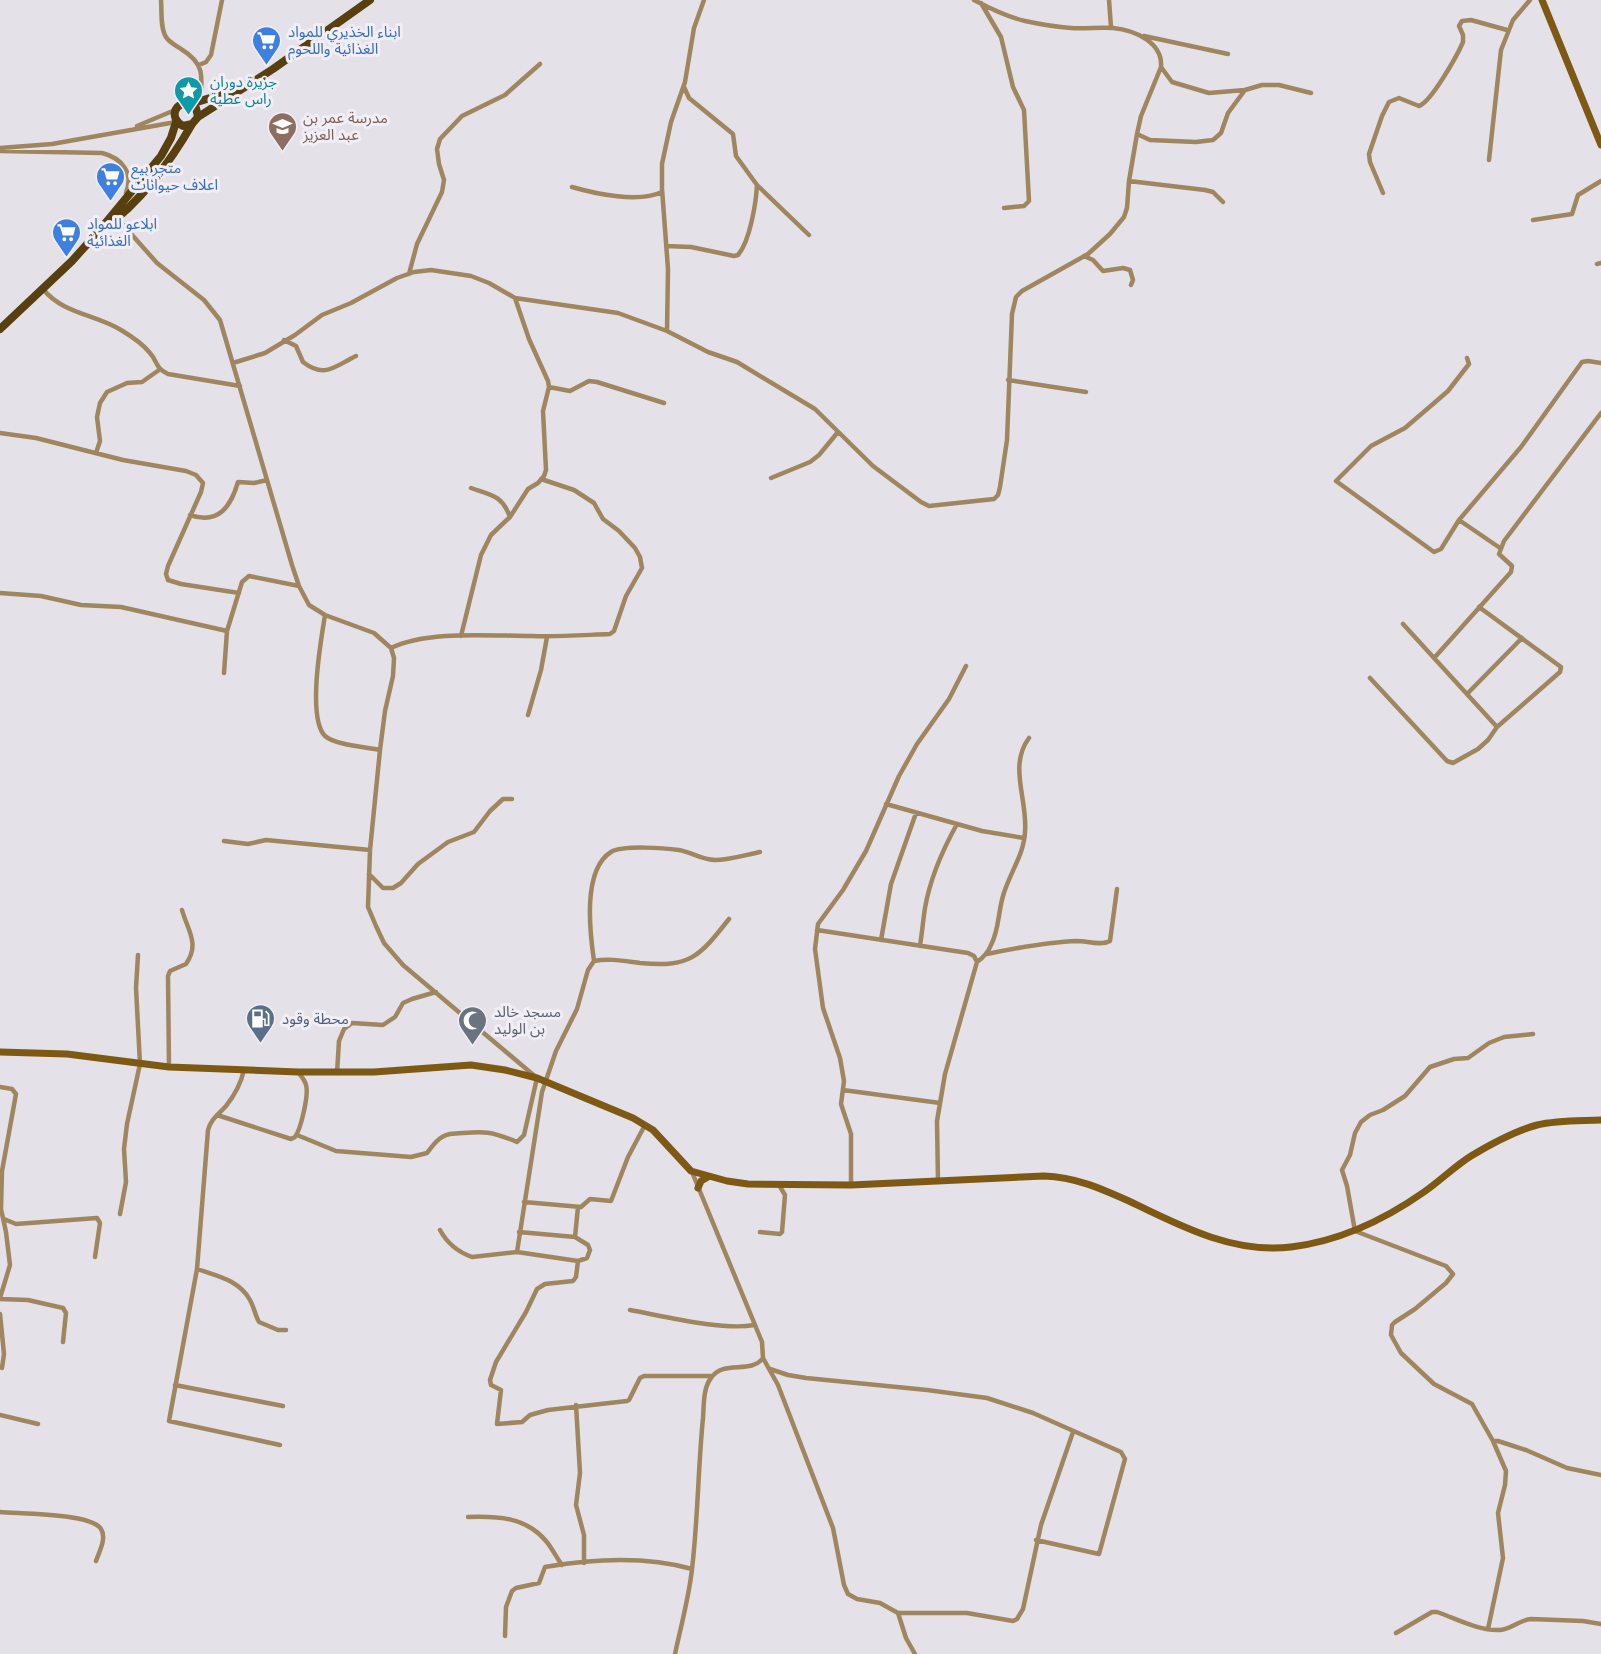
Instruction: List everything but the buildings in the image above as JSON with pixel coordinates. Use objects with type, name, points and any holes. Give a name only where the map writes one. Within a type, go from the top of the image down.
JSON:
[{"type":"main road","points":[[1,327],[160,172],[198,117],[279,65],[370,0]]},
{"type":"main road","points":[[113,216],[161,156],[171,138],[176,122],[175,110],[182,103],[191,104],[242,88]]},
{"type":"main road","points":[[191,104],[196,108],[198,117]]},
{"type":"main road","points":[[176,122],[183,126],[192,124]]},
{"type":"street","points":[[161,0],[166,39],[193,56],[199,65],[202,83],[200,101]]},
{"type":"street","points":[[199,65],[206,62],[212,55],[222,0]]},
{"type":"street","points":[[667,331],[668,269],[662,164],[665,143],[688,70],[690,43],[704,0]]},
{"type":"street","points":[[974,0],[989,3],[1023,21],[1071,28],[1111,27],[1228,54]]},
{"type":"street","points":[[1109,0],[1111,27]]},
{"type":"street","points":[[1489,160],[1498,62],[1507,30],[1516,15],[1530,0]]},
{"type":"street","points":[[1542,0],[1601,145]]},
{"type":"street","points":[[981,3],[1001,37],[1013,87],[1024,110],[1029,201],[1024,206],[1004,208]]},
{"type":"street","points":[[1383,194],[1369,154],[1389,102],[1399,98],[1419,106],[1425,104],[1463,42],[1459,26],[1462,21],[1471,20],[1507,30]]},
{"type":"street","points":[[1138,35],[1148,40],[1159,52],[1161,67],[1172,82],[1209,93],[1245,90],[1262,85],[1311,93]]},
{"type":"street","points":[[409,274],[417,244],[442,192],[444,180],[437,150],[440,139],[462,116],[505,95],[540,64]]},
{"type":"street","points":[[233,363],[265,353],[322,315],[351,303],[397,278],[431,270],[471,276],[515,298],[618,313],[667,331],[708,352],[750,369],[815,409],[873,466],[929,506],[994,499],[1000,487],[1007,440],[1012,314],[1016,297],[1028,285],[1084,256],[1104,240],[1124,218],[1137,134],[1161,67]]},
{"type":"street","points":[[684,87],[689,98],[733,134],[736,156],[757,185],[809,235]]},
{"type":"street","points":[[1137,134],[1150,140],[1196,142],[1213,140],[1221,133],[1228,112],[1245,90]]},
{"type":"street","points":[[130,130],[175,110]]},
{"type":"street","points":[[0,149],[52,144],[176,122]]},
{"type":"street","points":[[0,149],[102,153],[112,155],[122,162],[128,175],[128,191],[113,216],[158,263],[213,309],[223,327],[299,586],[309,604],[325,615],[374,633],[391,648],[394,658],[380,750],[370,850],[368,907],[384,943],[403,965],[537,1078]]},
{"type":"street","points":[[1129,181],[1205,190],[1216,195],[1222,202]]},
{"type":"street","points":[[1533,220],[1572,214],[1578,195],[1601,181]]},
{"type":"street","points":[[666,246],[691,247],[738,255],[751,221],[757,185]]},
{"type":"street","points":[[572,187],[594,193],[627,196],[649,196],[662,192]]},
{"type":"street","points":[[1084,256],[1093,260],[1103,271],[1123,268],[1130,270],[1133,280],[1131,285]]},
{"type":"street","points":[[42,289],[66,308],[121,330],[151,354],[159,370],[168,374],[240,386]]},
{"type":"street","points":[[461,636],[481,555],[491,535],[510,517],[528,489],[541,479],[546,470],[543,411],[549,387],[515,298]]},
{"type":"street","points":[[284,340],[296,346],[303,362],[316,369],[331,370],[356,356]]},
{"type":"street","points":[[1467,358],[1469,364],[1448,391],[1405,428],[1371,447],[1336,481],[1434,552],[1441,549],[1459,520],[1521,447],[1582,362],[1601,363]]},
{"type":"street","points":[[96,453],[100,441],[97,417],[100,403],[107,393],[127,383],[142,382],[159,370]]},
{"type":"street","points":[[1008,380],[1086,392]]},
{"type":"street","points":[[549,387],[570,391],[589,381],[597,382],[664,404]]},
{"type":"street","points":[[1435,657],[1511,572],[1512,566],[1499,554],[1500,548],[1601,413]]},
{"type":"street","points":[[771,478],[810,462],[819,455],[838,432]]},
{"type":"street","points":[[0,433],[36,438],[196,475],[203,483],[199,498],[168,567],[166,574],[168,580],[239,593]]},
{"type":"street","points":[[391,648],[404,642],[485,634],[547,637],[612,633],[616,628],[626,596],[642,568],[640,557],[619,531],[603,519],[594,503],[574,490],[541,479]]},
{"type":"street","points":[[190,515],[206,518],[218,514],[231,504],[238,482],[254,483],[267,480]]},
{"type":"street","points":[[471,488],[500,499],[510,517]]},
{"type":"street","points":[[1459,520],[1500,548]]},
{"type":"street","points":[[224,673],[227,631],[242,582],[249,576],[299,586]]},
{"type":"street","points":[[0,593],[41,596],[81,605],[121,608],[227,631]]},
{"type":"street","points":[[1370,678],[1449,763],[1478,749],[1497,727],[1560,672],[1561,667],[1479,607]]},
{"type":"street","points":[[325,615],[316,669],[316,698],[321,729],[324,735],[333,740],[380,750]]},
{"type":"street","points":[[1404,624],[1497,727]]},
{"type":"street","points":[[528,716],[541,670],[547,637]]},
{"type":"street","points":[[1467,694],[1522,638]]},
{"type":"street","points":[[851,1185],[851,1134],[842,1112],[841,1097],[844,1081],[840,1058],[823,1008],[815,949],[819,920],[843,890],[866,851],[916,744],[949,699],[966,666]]},
{"type":"street","points":[[938,1182],[936,1135],[947,1065],[977,962],[987,954],[997,932],[999,909],[1008,881],[1023,848],[1025,821],[1019,757],[1029,738]]},
{"type":"street","points":[[369,874],[383,888],[393,888],[401,883],[418,864],[448,842],[474,832],[490,811],[503,799],[512,799]]},
{"type":"street","points":[[886,804],[982,831],[1024,838]]},
{"type":"street","points":[[881,940],[891,885],[916,813]]},
{"type":"street","points":[[920,946],[931,885],[944,849],[957,824]]},
{"type":"street","points":[[224,841],[248,844],[266,840],[370,850]]},
{"type":"street","points":[[517,1252],[545,1082],[561,1037],[577,1009],[588,970],[594,961],[590,939],[590,896],[594,877],[600,866],[612,851],[620,849],[680,850],[714,860],[760,852]]},
{"type":"street","points":[[987,954],[1077,941],[1106,944],[1110,941],[1117,890]]},
{"type":"street","points":[[169,1067],[168,976],[170,971],[186,964],[194,944],[182,910]]},
{"type":"street","points":[[594,961],[605,959],[665,965],[680,963],[694,957],[711,943],[729,919]]},
{"type":"street","points":[[817,930],[968,953],[974,956],[977,962]]},
{"type":"street","points":[[120,1215],[126,1182],[124,1149],[127,1124],[140,1064],[136,988],[138,955]]},
{"type":"street","points":[[338,1073],[339,1041],[344,1029],[352,1023],[382,1026],[395,1017],[403,1003],[436,992]]},
{"type":"street","points":[[1355,1232],[1342,1170],[1350,1155],[1355,1133],[1361,1122],[1370,1114],[1383,1110],[1405,1096],[1430,1067],[1454,1059],[1468,1058],[1489,1043],[1504,1037],[1533,1034]]},
{"type":"street","points":[[0,1052],[67,1054],[169,1067],[298,1072],[374,1072],[471,1065],[537,1078],[645,1125],[669,1146],[691,1171],[762,1342],[763,1358],[770,1369],[833,1528],[844,1585],[848,1594],[857,1599],[880,1603],[898,1613],[967,1613],[1013,1621],[1017,1619],[1023,1609],[1036,1540],[1073,1432]]},
{"type":"street","points":[[244,1070],[241,1082],[208,1130],[197,1269],[169,1418],[171,1423],[280,1445]]},
{"type":"street","points":[[217,1115],[291,1139],[297,1135],[307,1087],[298,1072]]},
{"type":"street","points":[[297,1135],[336,1151],[411,1157],[428,1153],[435,1142],[444,1135],[450,1134],[484,1131],[506,1136],[517,1142],[524,1135],[537,1078]]},
{"type":"street","points":[[0,1087],[12,1089],[16,1094],[1,1164],[0,1201],[10,1264],[0,1298],[28,1300],[63,1308],[66,1312],[63,1342]]},
{"type":"street","points":[[843,1090],[940,1103]]},
{"type":"street","points":[[691,1171],[708,1177],[748,1184],[779,1185],[851,1185],[1064,1177],[1095,1186],[1196,1233],[1248,1245],[1289,1248],[1355,1232],[1386,1217],[1471,1156],[1498,1141],[1536,1125],[1601,1120]]},
{"type":"street","points":[[524,1202],[583,1207],[594,1199],[611,1202],[628,1157],[645,1125]]},
{"type":"street","points":[[698,1188],[701,1181],[708,1177]]},
{"type":"street","points":[[760,1232],[780,1234],[782,1232],[785,1195],[779,1185]]},
{"type":"street","points":[[575,1237],[578,1207]]},
{"type":"street","points":[[4,1219],[16,1224],[97,1218],[100,1223],[95,1257]]},
{"type":"street","points":[[440,1230],[445,1240],[472,1257],[517,1252],[578,1262],[587,1258],[590,1250],[588,1245],[575,1237],[519,1232]]},
{"type":"street","points":[[1355,1232],[1446,1266],[1453,1274],[1446,1283],[1415,1309],[1395,1322],[1392,1325],[1391,1335],[1401,1353],[1434,1384],[1472,1404],[1505,1465],[1505,1485],[1498,1513],[1503,1558],[1488,1629]]},
{"type":"street","points":[[578,1262],[576,1277],[573,1281],[540,1285],[496,1362],[490,1380],[491,1385],[499,1388],[501,1393],[497,1424],[522,1422],[530,1415],[548,1410],[629,1400],[644,1376],[712,1376]]},
{"type":"street","points":[[197,1269],[227,1279],[242,1288],[260,1322],[278,1330],[286,1330]]},
{"type":"street","points":[[630,1310],[686,1320],[744,1327],[754,1325]]},
{"type":"street","points":[[0,1314],[4,1354],[2,1368]]},
{"type":"street","points":[[675,1654],[692,1569],[706,1390],[716,1371],[726,1367],[759,1364],[763,1358]]},
{"type":"street","points":[[770,1369],[806,1378],[987,1398],[1033,1413],[1121,1452],[1125,1459],[1101,1551],[1096,1554],[1036,1540]]},
{"type":"street","points":[[175,1384],[283,1406]]},
{"type":"street","points":[[576,1406],[580,1473],[576,1505],[584,1535],[584,1563]]},
{"type":"street","points":[[0,1415],[38,1424]]},
{"type":"street","points":[[1493,1441],[1526,1450],[1567,1468],[1601,1475]]},
{"type":"street","points":[[0,1512],[64,1516],[87,1520],[100,1527],[104,1537],[96,1561]]},
{"type":"street","points":[[468,1517],[500,1518],[527,1524],[549,1544],[554,1556],[562,1565]]},
{"type":"street","points":[[505,1636],[506,1607],[512,1591],[539,1583],[544,1568],[584,1563],[667,1562],[692,1569]]},
{"type":"street","points":[[1396,1633],[1427,1615],[1437,1612],[1488,1629],[1509,1628],[1524,1619],[1583,1621],[1601,1624]]},
{"type":"street","points":[[898,1613],[906,1638],[915,1654]]},
{"type":"place","name":"ابناء الخذيري للمواد الغذائية واللحوم","points":[[267,66]]},
{"type":"place","name":"جزيرة دوران راس عطية","points":[[189,116]]},
{"type":"place","name":"مدرسة عمر بن عبد العزيز","points":[[282,152]]},
{"type":"place","name":"متجر بيع اعلاف حيوانات","points":[[110,202]]},
{"type":"place","name":"ابلاعو للمواد الغذائية","points":[[66,258]]},
{"type":"place","name":"محطة وقود","points":[[261,1044]]},
{"type":"place","name":"مسجد خالد بن الوليد","points":[[473,1046]]}]
